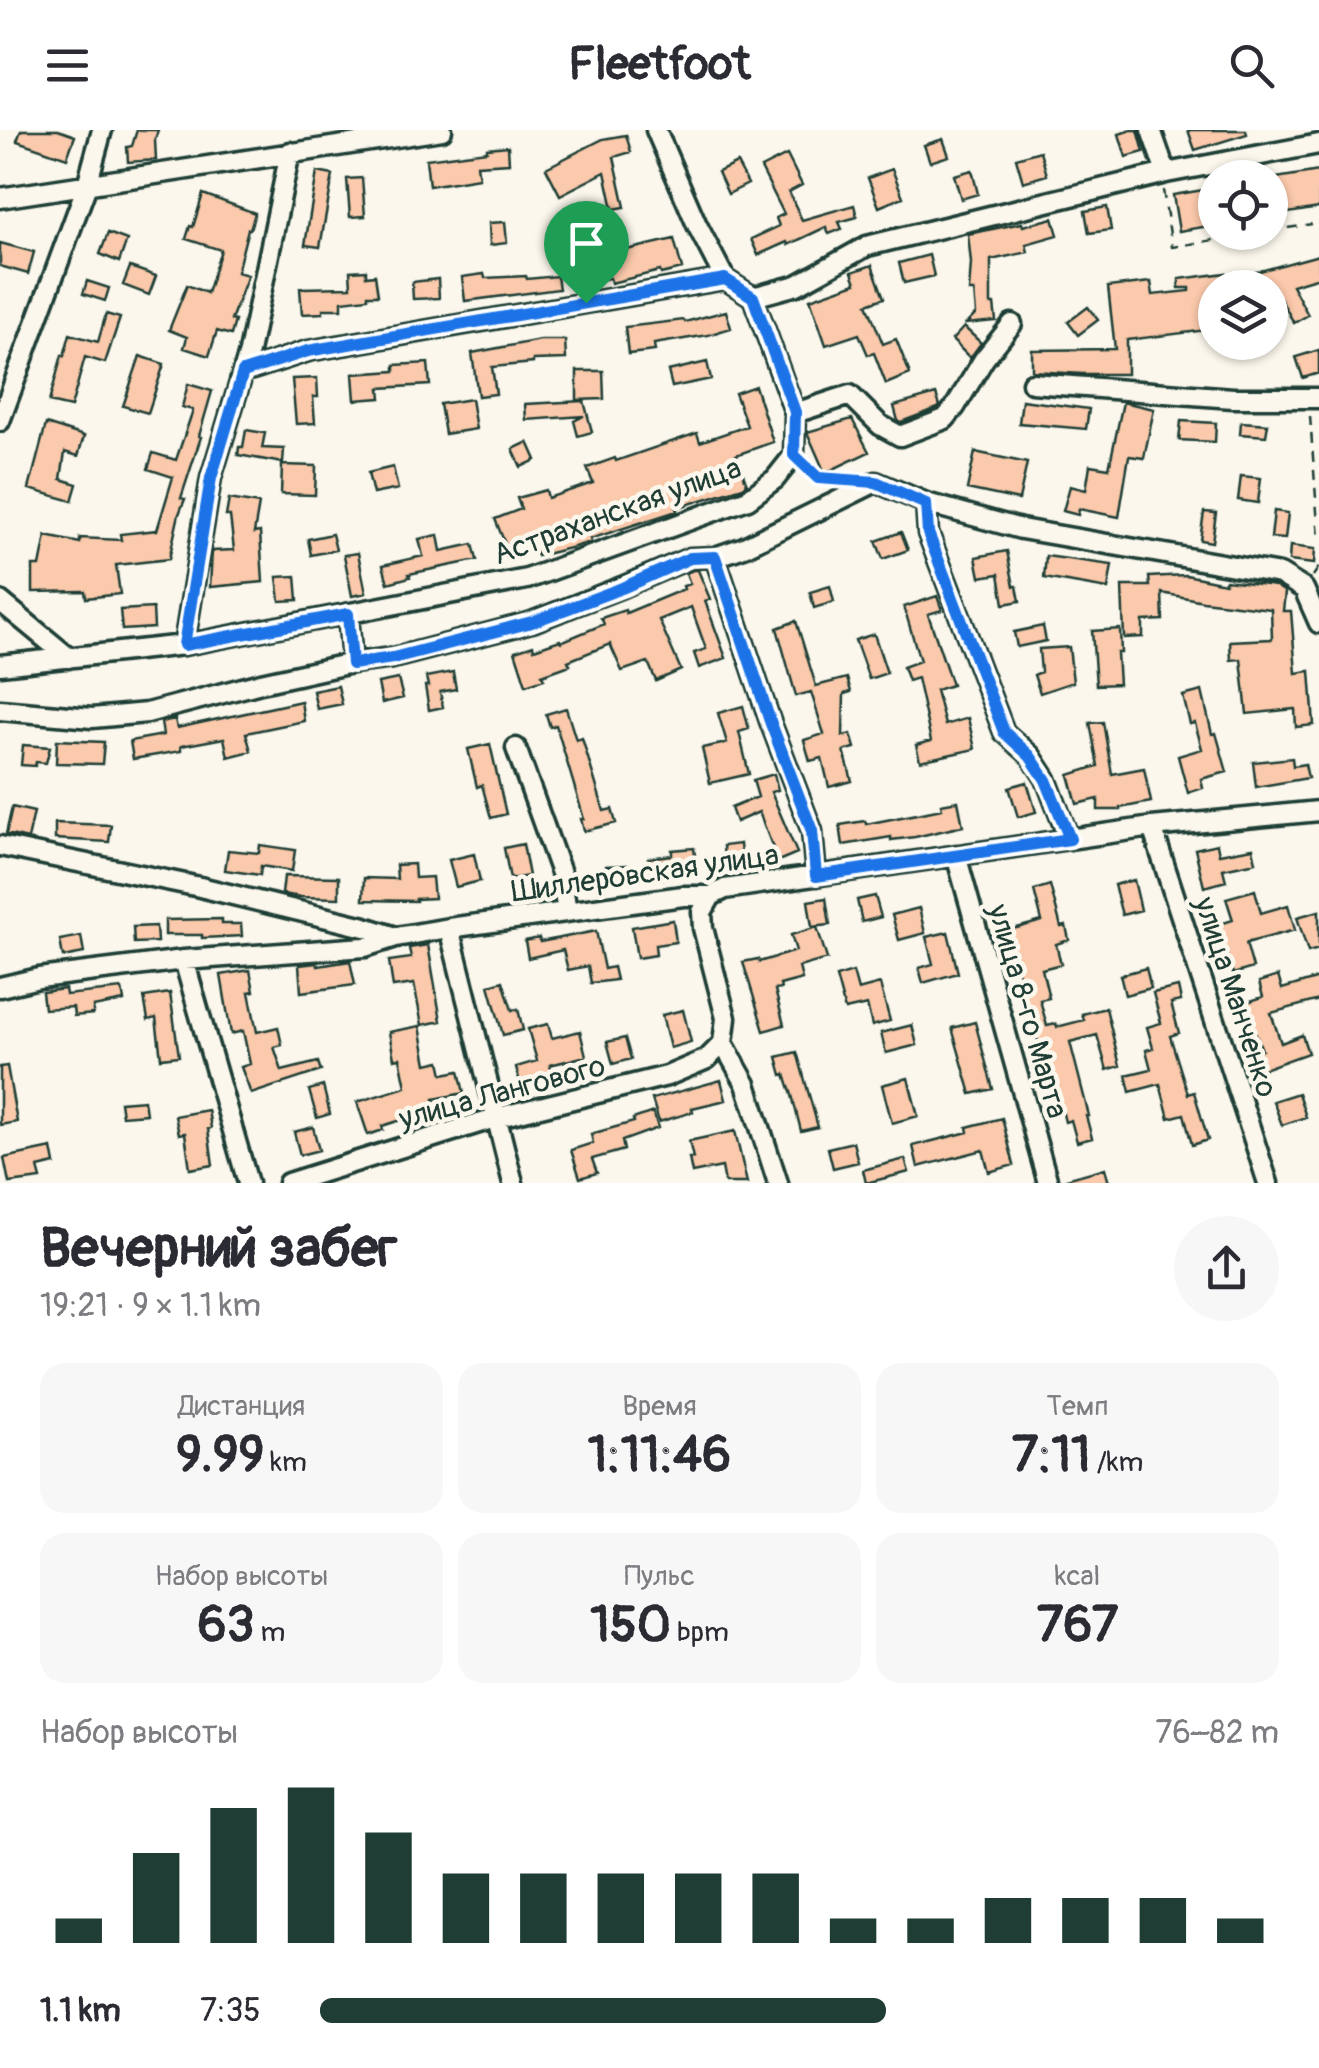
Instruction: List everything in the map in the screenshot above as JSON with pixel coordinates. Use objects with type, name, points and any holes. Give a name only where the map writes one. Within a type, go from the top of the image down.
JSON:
[{"type":"street","points":[[0,421],[86,185],[102,130]]},
{"type":"street","points":[[0,198],[290,152],[327,138],[442,130]]},
{"type":"street","points":[[656,130],[725,279],[753,297],[795,412],[794,455]]},
{"type":"street","points":[[1151,130],[1166,173]]},
{"type":"street","points":[[753,297],[797,285],[867,246],[1166,173],[1319,144]]},
{"type":"street","points":[[184,645],[211,478],[243,372],[290,152]]},
{"type":"street","points":[[243,372],[308,351],[725,279]]},
{"type":"street","points":[[795,412],[850,395],[880,425],[900,436],[944,419],[1012,324]]},
{"type":"street","points":[[1032,383],[1233,398],[1314,398]]},
{"type":"street","name":"Астраханская улица","points":[[0,665],[184,645],[526,579],[748,498],[775,479],[794,455]]},
{"type":"street","points":[[0,710],[92,718],[147,712],[261,683],[393,658],[532,622],[690,558],[715,557],[744,547],[876,482],[926,504],[1021,528],[1280,574],[1304,589],[1319,623]]},
{"type":"street","points":[[926,504],[928,533],[1004,732],[1030,756],[1046,780],[1070,839]]},
{"type":"street","points":[[715,557],[812,831],[816,876]]},
{"type":"street","points":[[0,601],[69,658]]},
{"type":"street","points":[[348,614],[352,664]]},
{"type":"street","points":[[516,748],[562,873],[567,912]]},
{"type":"street","name":"Шиллеровская улица","points":[[0,987],[39,978],[184,960],[365,947],[449,928],[683,896],[711,896],[725,889],[956,854],[1152,827],[1319,811]]},
{"type":"street","name":"улица Манченко","points":[[1152,827],[1268,1183]]},
{"type":"street","name":"Шиллеровская улица","points":[[0,846],[200,887],[396,937]]},
{"type":"street","name":"улица 8-го Марта","points":[[956,854],[1048,1183]]},
{"type":"street","points":[[711,896],[702,912],[703,928],[726,1018],[724,1043],[746,1084],[778,1183]]},
{"type":"street","points":[[449,928],[513,1183]]},
{"type":"street","points":[[184,960],[248,1183]]},
{"type":"street","name":"улица Лангового","points":[[288,1183],[495,1118],[668,1076],[707,1060],[724,1043]]},
{"type":"path","points":[[1164,196],[1172,247],[1198,243]]},
{"type":"path","points":[[1288,228],[1312,224]]},
{"type":"path","points":[[1314,398],[1319,539]]},
{"type":"path","points":[[794,455],[818,478],[876,482]]},
{"type":"building","points":[[21,130],[58,130],[75,136],[67,158],[17,141]]},
{"type":"building","points":[[137,130],[158,130],[156,160],[128,162],[127,147],[132,146]]},
{"type":"building","points":[[1138,130],[1144,152],[1126,157],[1119,134]]},
{"type":"building","points":[[1188,130],[1246,130],[1247,134],[1195,150]]},
{"type":"building","points":[[626,135],[631,152],[614,157],[625,207],[613,209],[605,172],[560,195],[546,168],[603,139]]},
{"type":"building","points":[[943,139],[949,156],[930,162],[924,145]]},
{"type":"building","points":[[508,146],[509,163],[477,165],[479,178],[429,186],[426,159]]},
{"type":"building","points":[[1040,151],[1047,175],[1023,182],[1016,158]]},
{"type":"building","points":[[787,155],[802,185],[789,192],[802,220],[854,205],[857,217],[839,222],[842,229],[829,234],[826,227],[758,255],[751,239],[779,226],[776,218],[784,214],[761,168]]},
{"type":"building","points":[[737,163],[748,184],[728,194],[718,172]]},
{"type":"building","points":[[892,169],[903,197],[879,207],[868,178]]},
{"type":"building","points":[[972,170],[978,194],[961,199],[954,175]]},
{"type":"building","points":[[1319,171],[1319,208],[1288,213],[1288,176]]},
{"type":"building","points":[[317,172],[333,175],[320,247],[305,245]]},
{"type":"building","points":[[362,178],[365,216],[350,217],[347,179]]},
{"type":"building","points":[[1198,191],[1198,228],[1179,231],[1173,195]]},
{"type":"building","points":[[203,194],[255,213],[237,272],[248,275],[231,320],[235,321],[231,335],[217,331],[209,356],[184,348],[187,337],[169,330],[187,285],[207,293],[221,250],[186,239]]},
{"type":"building","points":[[1107,207],[1111,230],[1089,233],[1085,211]]},
{"type":"building","points":[[1053,218],[1058,235],[1026,244],[1028,252],[991,260],[991,304],[996,321],[966,324],[976,314],[974,291],[969,291],[968,234]]},
{"type":"building","points":[[505,222],[507,243],[490,245],[489,223]]},
{"type":"building","points":[[108,233],[127,240],[119,262],[100,254]]},
{"type":"building","points":[[674,239],[682,269],[611,283],[610,278],[576,283],[570,245],[590,242],[592,255]]},
{"type":"building","points":[[0,243],[34,252],[28,274],[0,266]]},
{"type":"building","points":[[929,255],[934,276],[904,283],[899,263]]},
{"type":"building","points":[[1319,255],[1319,277],[1292,285],[1308,315],[1294,323],[1288,312],[1288,270],[1264,270]]},
{"type":"building","points":[[872,265],[884,298],[867,304],[883,344],[896,339],[910,374],[886,384],[874,353],[868,355],[859,334],[826,345],[810,299],[856,283],[852,272]]},
{"type":"building","points":[[130,267],[156,276],[149,295],[123,285]]},
{"type":"building","points":[[366,270],[366,276],[375,275],[378,295],[342,301],[342,309],[302,314],[300,288],[351,287],[350,271]]},
{"type":"building","points":[[484,274],[485,278],[557,276],[559,289],[465,301],[462,277]]},
{"type":"building","points":[[1198,277],[1198,331],[1127,340],[1127,374],[1032,371],[1032,350],[1115,349],[1108,287],[1151,282],[1153,295],[1190,291],[1179,288],[1179,279]]},
{"type":"building","points":[[438,279],[439,298],[413,299],[412,282]]},
{"type":"building","points":[[87,281],[109,288],[105,301],[83,294]]},
{"type":"building","points":[[1088,307],[1098,320],[1078,335],[1068,322]]},
{"type":"building","points":[[726,311],[731,328],[654,344],[655,351],[628,354],[625,327],[685,322]]},
{"type":"building","points":[[106,314],[120,318],[105,363],[85,357],[71,407],[49,402],[70,334],[98,342]]},
{"type":"building","points":[[964,327],[981,343],[970,358],[952,340]]},
{"type":"building","points":[[540,340],[565,340],[566,359],[492,367],[496,394],[478,396],[472,353]]},
{"type":"building","points":[[1319,350],[1319,373],[1303,378],[1296,357]]},
{"type":"building","points":[[140,356],[164,364],[148,413],[123,406]]},
{"type":"building","points":[[707,362],[711,379],[672,387],[668,371]]},
{"type":"building","points":[[428,363],[430,385],[380,388],[381,398],[355,400],[353,374],[395,371],[395,365]]},
{"type":"building","points":[[577,371],[603,371],[604,399],[577,400]]},
{"type":"building","points":[[317,378],[318,397],[313,397],[315,423],[296,424],[292,379]]},
{"type":"building","points":[[188,384],[212,391],[181,498],[185,499],[169,559],[116,565],[120,594],[86,598],[85,591],[33,592],[33,566],[40,566],[46,536],[80,543],[80,538],[121,540],[120,534],[157,530],[173,477],[148,469],[153,453],[176,460],[193,410],[182,407]]},
{"type":"building","points":[[755,386],[773,442],[736,455],[747,484],[743,487],[574,547],[537,556],[530,537],[506,546],[495,519],[521,509],[517,498],[546,490],[548,498],[593,483],[587,468],[697,433],[700,442],[747,426],[735,393]]},
{"type":"building","points":[[936,394],[938,408],[898,421],[894,406]]},
{"type":"building","points":[[471,399],[476,429],[445,434],[440,404]]},
{"type":"building","points":[[1022,400],[1089,409],[1086,429],[1019,423]]},
{"type":"building","points":[[584,401],[592,432],[578,436],[574,421],[584,416],[526,420],[525,404]]},
{"type":"building","points":[[1123,402],[1154,409],[1144,458],[1129,456],[1119,517],[1079,509],[1078,515],[1063,511],[1070,486],[1086,490],[1090,465],[1109,468]]},
{"type":"building","points":[[852,419],[869,452],[825,473],[807,432]]},
{"type":"building","points":[[1181,421],[1216,423],[1215,442],[1179,440]]},
{"type":"building","points":[[1241,422],[1268,424],[1266,436],[1240,434]]},
{"type":"building","points":[[46,424],[84,436],[78,456],[65,452],[61,479],[77,484],[72,501],[29,489]]},
{"type":"building","points":[[246,430],[265,433],[262,448],[284,449],[283,463],[238,455]]},
{"type":"building","points":[[528,442],[536,460],[521,467],[513,449]]},
{"type":"building","points":[[975,452],[1027,463],[1019,500],[967,489]]},
{"type":"building","points":[[282,465],[316,466],[315,495],[281,494]]},
{"type":"building","points":[[393,467],[398,489],[373,494],[368,473]]},
{"type":"building","points":[[1241,476],[1261,478],[1258,503],[1238,500]]},
{"type":"building","points":[[229,499],[259,504],[254,533],[260,532],[263,582],[210,587],[212,551],[234,550],[230,516],[226,516]]},
{"type":"building","points":[[1274,511],[1288,513],[1285,539],[1271,538]]},
{"type":"building","points":[[1204,512],[1216,513],[1212,542],[1200,540]]},
{"type":"building","points":[[901,532],[908,550],[883,559],[876,541]]},
{"type":"building","points":[[332,534],[336,550],[311,555],[308,539]]},
{"type":"building","points":[[438,535],[441,551],[473,544],[477,560],[409,574],[410,577],[388,583],[383,565],[423,556],[419,539]]},
{"type":"building","points":[[1290,546],[1315,549],[1314,564],[1289,561]]},
{"type":"building","points":[[1007,551],[1020,601],[1004,604],[999,574],[980,577],[976,557]]},
{"type":"building","points":[[358,553],[366,593],[352,596],[344,555]]},
{"type":"building","points":[[1046,556],[1112,565],[1108,589],[1044,578]]},
{"type":"building","points":[[698,570],[710,599],[705,601],[726,658],[699,668],[694,653],[706,649],[691,607],[659,620],[681,670],[656,681],[648,662],[622,671],[610,644],[568,661],[570,665],[526,685],[515,651],[561,642],[604,624],[601,618],[625,610],[626,613],[684,589],[690,584],[686,573]]},
{"type":"building","points":[[1186,575],[1225,583],[1226,580],[1276,586],[1285,592],[1283,611],[1291,611],[1296,673],[1310,671],[1314,725],[1296,727],[1295,709],[1247,714],[1241,659],[1231,660],[1230,641],[1272,639],[1271,609],[1162,593],[1163,620],[1143,621],[1143,637],[1124,638],[1122,586],[1150,586],[1149,577]]},
{"type":"building","points":[[296,576],[298,600],[280,601],[277,577]]},
{"type":"building","points":[[830,586],[834,602],[814,608],[810,592]]},
{"type":"building","points":[[937,596],[942,610],[928,614],[952,685],[936,690],[945,725],[968,718],[975,749],[920,761],[916,745],[931,741],[917,678],[908,681],[903,667],[920,661],[904,607]]},
{"type":"building","points":[[153,608],[154,628],[122,630],[120,610]]},
{"type":"building","points":[[796,621],[816,686],[847,678],[851,692],[844,694],[843,736],[851,734],[855,748],[844,751],[852,781],[829,787],[822,758],[810,761],[804,740],[824,734],[811,692],[796,696],[777,628]]},
{"type":"building","points":[[1043,626],[1046,641],[1017,647],[1014,632]]},
{"type":"building","points":[[1120,629],[1119,684],[1096,685],[1092,631]]},
{"type":"building","points":[[874,634],[887,673],[869,679],[855,640]]},
{"type":"building","points":[[1069,647],[1073,682],[1040,693],[1034,675],[1041,672],[1039,649]]},
{"type":"building","points":[[453,672],[456,689],[440,692],[443,707],[429,710],[426,677]]},
{"type":"building","points":[[398,679],[403,698],[382,703],[378,683]]},
{"type":"building","points":[[338,686],[342,704],[317,709],[313,691]]},
{"type":"building","points":[[1202,691],[1212,734],[1216,733],[1227,772],[1201,779],[1203,788],[1188,793],[1178,756],[1202,749],[1183,696]]},
{"type":"building","points":[[301,701],[304,721],[246,733],[251,751],[228,757],[224,738],[133,759],[130,741],[163,735],[161,722],[175,719],[177,728]]},
{"type":"building","points":[[743,706],[749,729],[739,732],[749,774],[710,783],[702,748],[727,743],[718,713]]},
{"type":"building","points":[[566,708],[576,740],[582,738],[604,811],[612,809],[616,823],[584,831],[584,819],[556,725],[550,727],[546,714]]},
{"type":"building","points":[[1103,722],[1112,774],[1144,768],[1151,802],[1120,810],[1098,810],[1098,799],[1077,804],[1069,775],[1098,766],[1090,723]]},
{"type":"building","points":[[57,740],[104,742],[102,764],[56,763]]},
{"type":"building","points":[[490,744],[506,814],[491,818],[482,785],[477,787],[468,749]]},
{"type":"building","points":[[23,745],[50,747],[46,763],[21,765]]},
{"type":"building","points":[[1292,758],[1293,766],[1305,764],[1308,778],[1256,787],[1253,762]]},
{"type":"building","points":[[774,774],[778,790],[771,792],[797,853],[778,861],[759,812],[736,822],[731,808],[758,797],[753,780]]},
{"type":"building","points":[[1027,782],[1036,812],[1018,817],[1009,787]]},
{"type":"building","points":[[958,801],[963,826],[915,837],[843,845],[840,825],[865,821],[866,824],[942,809],[941,804]]},
{"type":"building","points":[[12,807],[34,812],[28,839],[6,834]]},
{"type":"building","points":[[55,823],[111,825],[109,842],[55,839]]},
{"type":"building","points":[[523,844],[529,876],[510,879],[504,848]]},
{"type":"building","points":[[740,844],[742,868],[725,870],[723,846]]},
{"type":"building","points":[[1217,844],[1219,854],[1253,848],[1256,862],[1223,869],[1226,881],[1204,887],[1195,849]]},
{"type":"building","points":[[260,845],[295,850],[292,871],[261,866],[260,875],[225,870],[228,850],[259,853]]},
{"type":"building","points":[[694,848],[697,873],[652,880],[648,858]]},
{"type":"building","points":[[474,854],[480,881],[456,887],[449,860]]},
{"type":"building","points":[[414,864],[415,878],[432,877],[434,898],[363,900],[364,878],[397,879],[396,865]]},
{"type":"building","points":[[627,865],[628,881],[607,882],[606,866]]},
{"type":"building","points":[[284,876],[339,877],[339,898],[282,894]]},
{"type":"building","points":[[1134,880],[1141,910],[1122,915],[1114,885]]},
{"type":"building","points":[[1050,885],[1061,927],[1066,926],[1069,940],[1056,944],[1061,964],[1042,969],[1049,998],[1040,1000],[1047,1026],[1084,1020],[1082,1014],[1106,1008],[1120,1066],[1107,1070],[1097,1035],[1070,1042],[1092,1138],[1077,1142],[1071,1120],[1065,1122],[1060,1102],[1055,1103],[1014,955],[1008,956],[1002,932],[1042,921],[1034,890]]},
{"type":"building","points":[[1255,890],[1261,913],[1288,905],[1295,930],[1246,943],[1253,968],[1233,974],[1217,925],[1233,920],[1226,898]]},
{"type":"building","points":[[875,896],[881,917],[862,922],[857,900]]},
{"type":"building","points":[[826,898],[830,925],[812,927],[808,901]]},
{"type":"building","points":[[919,908],[925,933],[899,940],[892,915]]},
{"type":"building","points":[[1319,911],[1319,949],[1308,952],[1297,917]]},
{"type":"building","points":[[222,919],[222,924],[241,924],[242,936],[165,935],[165,920]]},
{"type":"building","points":[[673,920],[676,942],[655,945],[656,955],[637,958],[632,927]]},
{"type":"building","points":[[156,926],[157,942],[134,943],[133,927]]},
{"type":"building","points":[[817,927],[827,959],[799,967],[802,979],[775,990],[784,1025],[764,1031],[743,962],[759,962],[796,951],[791,935]]},
{"type":"building","points":[[596,931],[604,969],[613,967],[616,980],[591,983],[588,966],[568,970],[563,950],[528,958],[525,941],[539,938],[540,942]]},
{"type":"building","points":[[948,932],[958,973],[923,983],[919,968],[933,964],[926,937]]},
{"type":"building","points":[[81,936],[84,953],[63,957],[60,940]]},
{"type":"building","points":[[428,945],[441,1021],[422,1025],[414,984],[393,987],[389,961],[411,958],[409,948]]},
{"type":"building","points":[[350,961],[355,985],[301,992],[299,965]]},
{"type":"building","points":[[1146,968],[1151,988],[1125,995],[1120,975]]},
{"type":"building","points":[[250,970],[254,991],[249,992],[257,1032],[278,1027],[282,1045],[274,1047],[282,1071],[318,1062],[321,1071],[251,1094],[241,1067],[250,1064],[243,1031],[231,1034],[221,975]]},
{"type":"building","points":[[853,972],[858,990],[880,984],[890,1021],[872,1026],[867,1005],[845,1010],[836,977]]},
{"type":"building","points":[[1278,976],[1282,989],[1319,978],[1319,1000],[1271,1013],[1281,1043],[1302,1035],[1308,1053],[1261,1070],[1255,1052],[1262,1050],[1244,1003],[1263,997],[1259,982]]},
{"type":"building","points":[[503,981],[512,1010],[518,1009],[523,1030],[503,1035],[489,985]]},
{"type":"building","points":[[1178,987],[1181,1001],[1171,1003],[1179,1033],[1170,1036],[1188,1094],[1194,1092],[1208,1140],[1192,1145],[1184,1114],[1169,1118],[1160,1084],[1130,1092],[1126,1075],[1151,1069],[1146,1050],[1153,1048],[1147,1027],[1161,1023],[1153,993]]},
{"type":"building","points":[[65,989],[66,995],[122,989],[124,1001],[93,1007],[93,1014],[74,1016],[73,1007],[44,1009],[42,992]]},
{"type":"building","points":[[170,993],[179,1056],[161,1058],[156,1018],[148,1020],[144,997]]},
{"type":"building","points":[[683,1010],[691,1042],[670,1048],[662,1015]]},
{"type":"building","points":[[975,1022],[993,1089],[971,1094],[952,1028]]},
{"type":"building","points":[[548,1024],[552,1038],[580,1031],[586,1056],[550,1065],[554,1080],[522,1090],[516,1067],[537,1061],[528,1029]]},
{"type":"building","points":[[912,1025],[917,1045],[886,1053],[881,1033]]},
{"type":"building","points":[[420,1026],[427,1064],[440,1061],[443,1074],[459,1071],[464,1093],[434,1099],[437,1115],[421,1118],[420,1114],[382,1126],[383,1130],[368,1135],[357,1102],[406,1087],[400,1058],[394,1059],[389,1032]]},
{"type":"building","points":[[625,1038],[631,1059],[613,1064],[607,1042]]},
{"type":"building","points":[[797,1052],[818,1127],[801,1131],[777,1057]]},
{"type":"building","points":[[7,1066],[17,1122],[0,1125],[0,1067]]},
{"type":"building","points":[[908,1078],[918,1116],[892,1123],[882,1085]]},
{"type":"building","points":[[721,1080],[726,1100],[692,1108],[693,1112],[659,1122],[652,1099]]},
{"type":"building","points":[[323,1086],[330,1114],[317,1118],[309,1090]]},
{"type":"building","points":[[1298,1093],[1306,1117],[1282,1125],[1273,1101]]},
{"type":"building","points":[[144,1100],[146,1114],[122,1116],[120,1102]]},
{"type":"building","points":[[208,1110],[213,1165],[190,1169],[185,1133],[179,1134],[175,1116]]},
{"type":"building","points":[[653,1112],[658,1128],[622,1141],[624,1150],[592,1159],[597,1173],[580,1178],[571,1150],[593,1143],[591,1134],[634,1122],[633,1119]]},
{"type":"building","points":[[1002,1118],[1014,1165],[989,1172],[983,1150],[918,1167],[913,1146],[968,1132],[967,1127]]},
{"type":"building","points":[[313,1127],[319,1150],[300,1155],[294,1132]]},
{"type":"building","points":[[735,1131],[747,1183],[725,1183],[722,1167],[692,1173],[689,1141]]},
{"type":"building","points":[[853,1142],[858,1162],[833,1168],[828,1148]]},
{"type":"building","points":[[52,1148],[55,1164],[38,1168],[41,1179],[9,1183],[4,1158]]},
{"type":"building","points":[[905,1159],[909,1172],[866,1183],[863,1170]]},
{"type":"building","points":[[1105,1168],[1109,1183],[1067,1183],[1066,1179]]},
{"type":"route","points":[[725,279],[753,297],[795,412],[794,455],[818,478],[876,482],[926,504],[928,533],[1004,732],[1030,756],[1046,780],[1070,839],[816,876],[812,831],[715,557],[690,558],[532,622],[393,658],[352,664],[348,614],[184,645],[211,478],[243,372],[308,351],[586,303],[725,279]]}]
